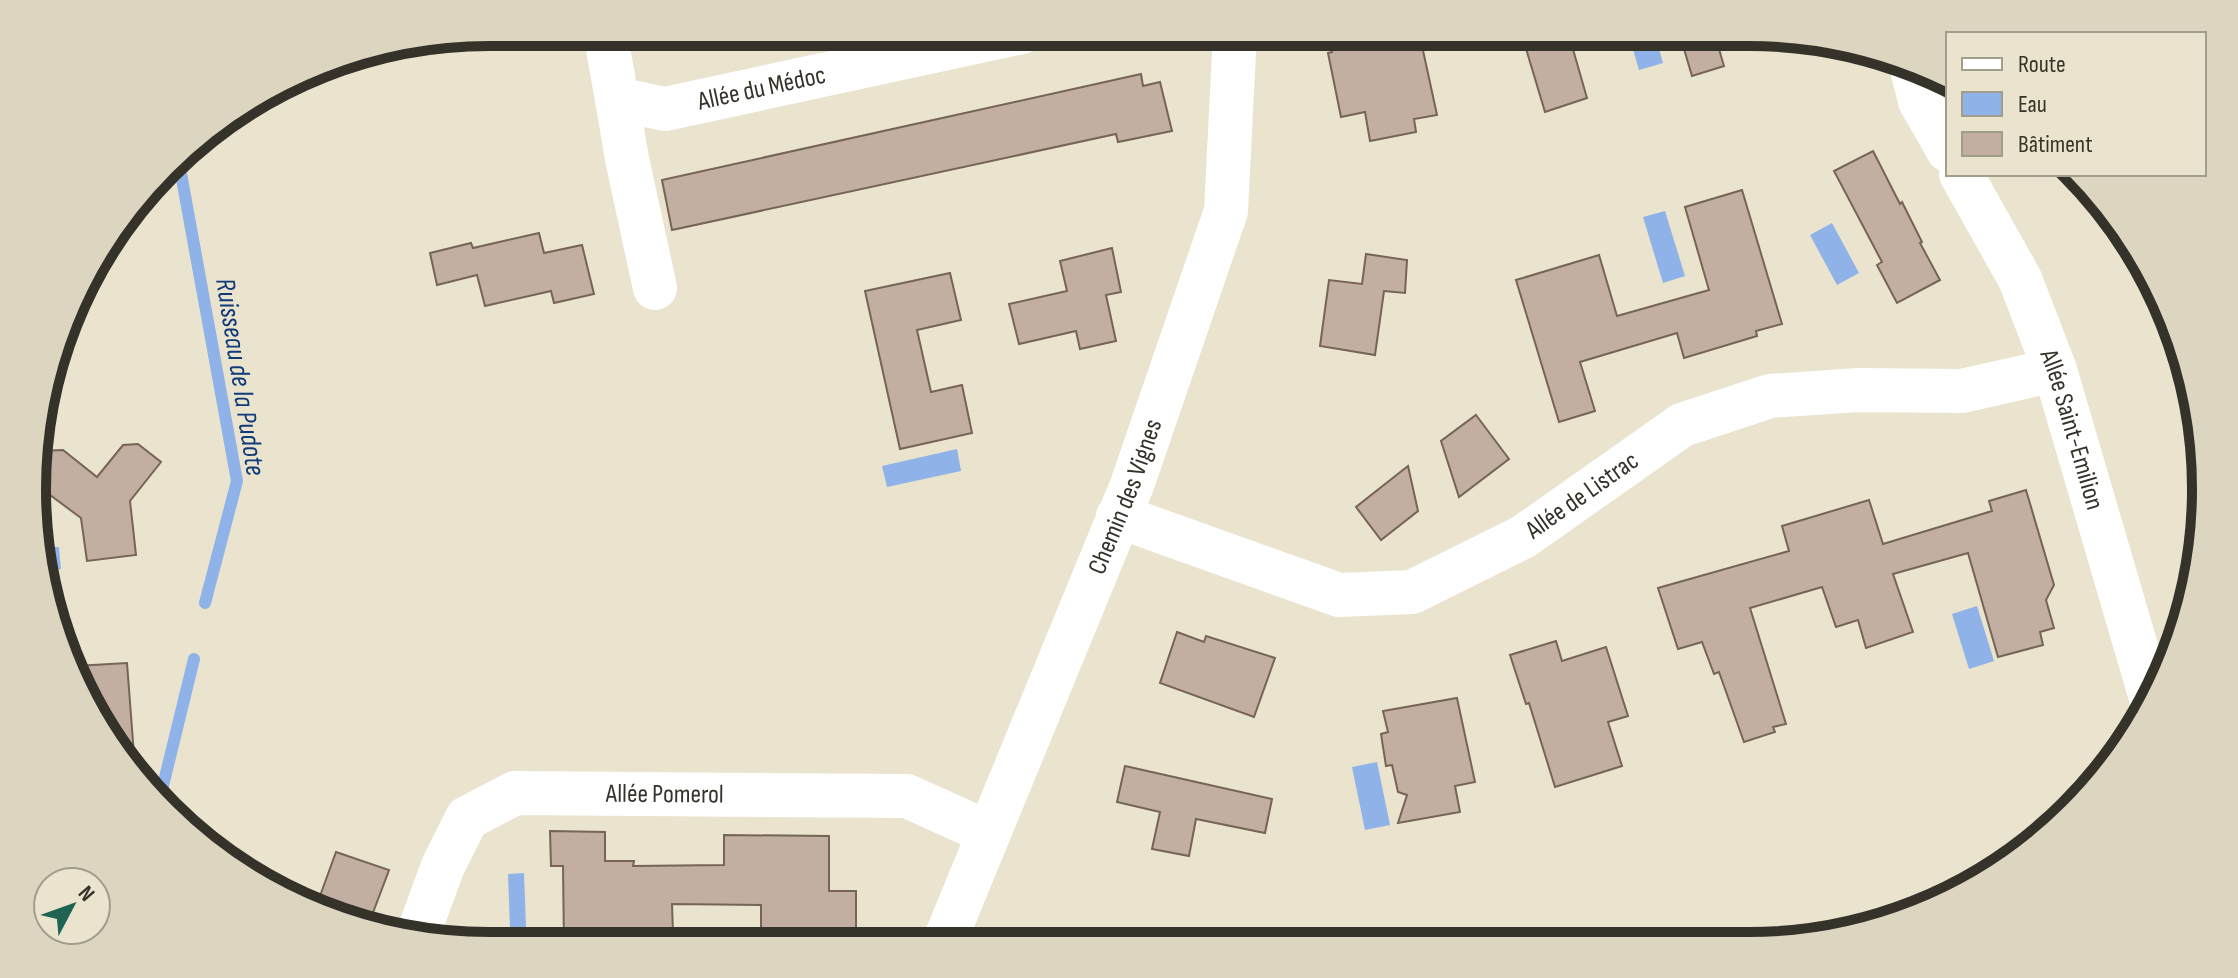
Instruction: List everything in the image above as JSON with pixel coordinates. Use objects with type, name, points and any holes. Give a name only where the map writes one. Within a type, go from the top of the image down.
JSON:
[{"type":"street","points":[[608,46],[627,159],[655,288]]},
{"type":"street","name":"Allée du Médoc","points":[[617,99],[665,109],[957,46]]},
{"type":"street","name":"Chemin des Vignes","points":[[948,932],[1132,485],[1226,211],[1234,46]]},
{"type":"street","points":[[1914,78],[1920,101],[1946,146]]},
{"type":"street","name":"Allée Saint-Emilion","points":[[1962,176],[2020,279],[2055,370],[2147,683]]},
{"type":"street","name":"Allée de Listrac","points":[[1118,516],[1339,595],[1412,592],[1523,537],[1682,425],[1770,396],[1858,390],[1962,391],[2055,370]]},
{"type":"street","name":"Allée Pomerol","points":[[421,926],[443,866],[467,818],[515,793],[907,796],[989,833]]},
{"type":"water","points":[[1632,46],[1658,46],[1663,63],[1639,70]]},
{"type":"water","points":[[1665,211],[1685,276],[1663,283],[1643,217]]},
{"type":"water","points":[[1832,223],[1859,273],[1837,285],[1810,235]]},
{"type":"water","points":[[957,449],[961,471],[887,487],[882,466]]},
{"type":"water","points":[[47,519],[53,547],[59,547],[61,569],[54,570]]},
{"type":"water","points":[[1977,606],[1994,661],[1969,669],[1952,614]]},
{"type":"water","points":[[1377,762],[1390,825],[1365,830],[1352,767]]},
{"type":"water","points":[[524,873],[526,928],[510,928],[508,874]]},
{"type":"building","points":[[1331,46],[1422,46],[1437,115],[1414,119],[1416,132],[1370,141],[1365,112],[1341,117],[1328,53],[1332,52]]},
{"type":"building","points":[[1525,46],[1572,46],[1587,98],[1545,112]]},
{"type":"building","points":[[1683,46],[1718,46],[1724,66],[1692,76]]},
{"type":"building","points":[[1141,74],[1143,86],[1160,82],[1172,131],[1118,142],[1116,134],[672,230],[662,180]]},
{"type":"building","points":[[1873,151],[1940,280],[1897,303],[1877,265],[1882,262],[1834,171]]},
{"type":"building","points":[[1742,190],[1782,324],[1756,331],[1757,336],[1684,358],[1677,333],[1580,362],[1595,411],[1559,422],[1516,280],[1599,255],[1617,316],[1709,290],[1685,207]]},
{"type":"building","points":[[539,233],[544,253],[582,245],[594,294],[554,303],[551,291],[485,306],[477,275],[437,285],[430,253],[471,243],[473,248]]},
{"type":"building","points":[[1112,248],[1121,292],[1106,295],[1116,341],[1080,349],[1076,331],[1019,344],[1009,304],[1067,291],[1060,261]]},
{"type":"building","points":[[1366,254],[1407,260],[1405,293],[1384,291],[1375,355],[1320,346],[1329,280],[1362,284]]},
{"type":"building","points":[[950,273],[961,320],[917,330],[931,392],[962,385],[972,433],[900,449],[865,291]]},
{"type":"building","points":[[1476,415],[1509,459],[1459,497],[1441,441]]},
{"type":"building","points":[[138,444],[161,462],[130,501],[136,555],[87,561],[81,518],[46,492],[48,451],[63,450],[97,477],[123,445]]},
{"type":"building","points":[[1408,466],[1418,511],[1381,540],[1356,507]]},
{"type":"building","points":[[2026,490],[2054,585],[2046,600],[2054,628],[2040,632],[2043,645],[1998,657],[1968,553],[1893,574],[1913,632],[1866,648],[1858,620],[1836,627],[1822,587],[1750,608],[1786,724],[1773,727],[1775,732],[1744,742],[1719,672],[1714,674],[1702,642],[1678,649],[1658,588],[1789,551],[1782,526],[1869,500],[1883,544],[1992,511],[1989,501]]},
{"type":"building","points":[[1177,632],[1204,642],[1206,636],[1275,658],[1254,717],[1160,683]]},
{"type":"building","points":[[1556,641],[1562,661],[1606,647],[1628,716],[1608,722],[1622,766],[1555,787],[1529,703],[1526,704],[1510,655]]},
{"type":"building","points":[[127,663],[134,753],[105,710],[83,666]]},
{"type":"building","points":[[1457,698],[1475,782],[1455,786],[1460,812],[1398,823],[1407,795],[1398,792],[1392,765],[1386,766],[1381,734],[1388,732],[1383,711]]},
{"type":"building","points":[[1125,766],[1272,799],[1265,833],[1196,819],[1189,856],[1152,849],[1160,812],[1117,802]]},
{"type":"building","points":[[550,831],[605,832],[605,861],[634,861],[633,866],[724,865],[724,835],[829,836],[829,891],[856,891],[856,932],[761,932],[761,905],[672,904],[673,932],[564,932],[563,866],[551,866]]},
{"type":"building","points":[[336,852],[389,870],[372,916],[319,898]]},
{"type":"waterway","name":"Ruisseau de la Pudote","points":[[181,172],[237,481],[205,603]]},
{"type":"waterway","name":"Ruisseau de la Pudote","points":[[162,788],[194,659]]}]
